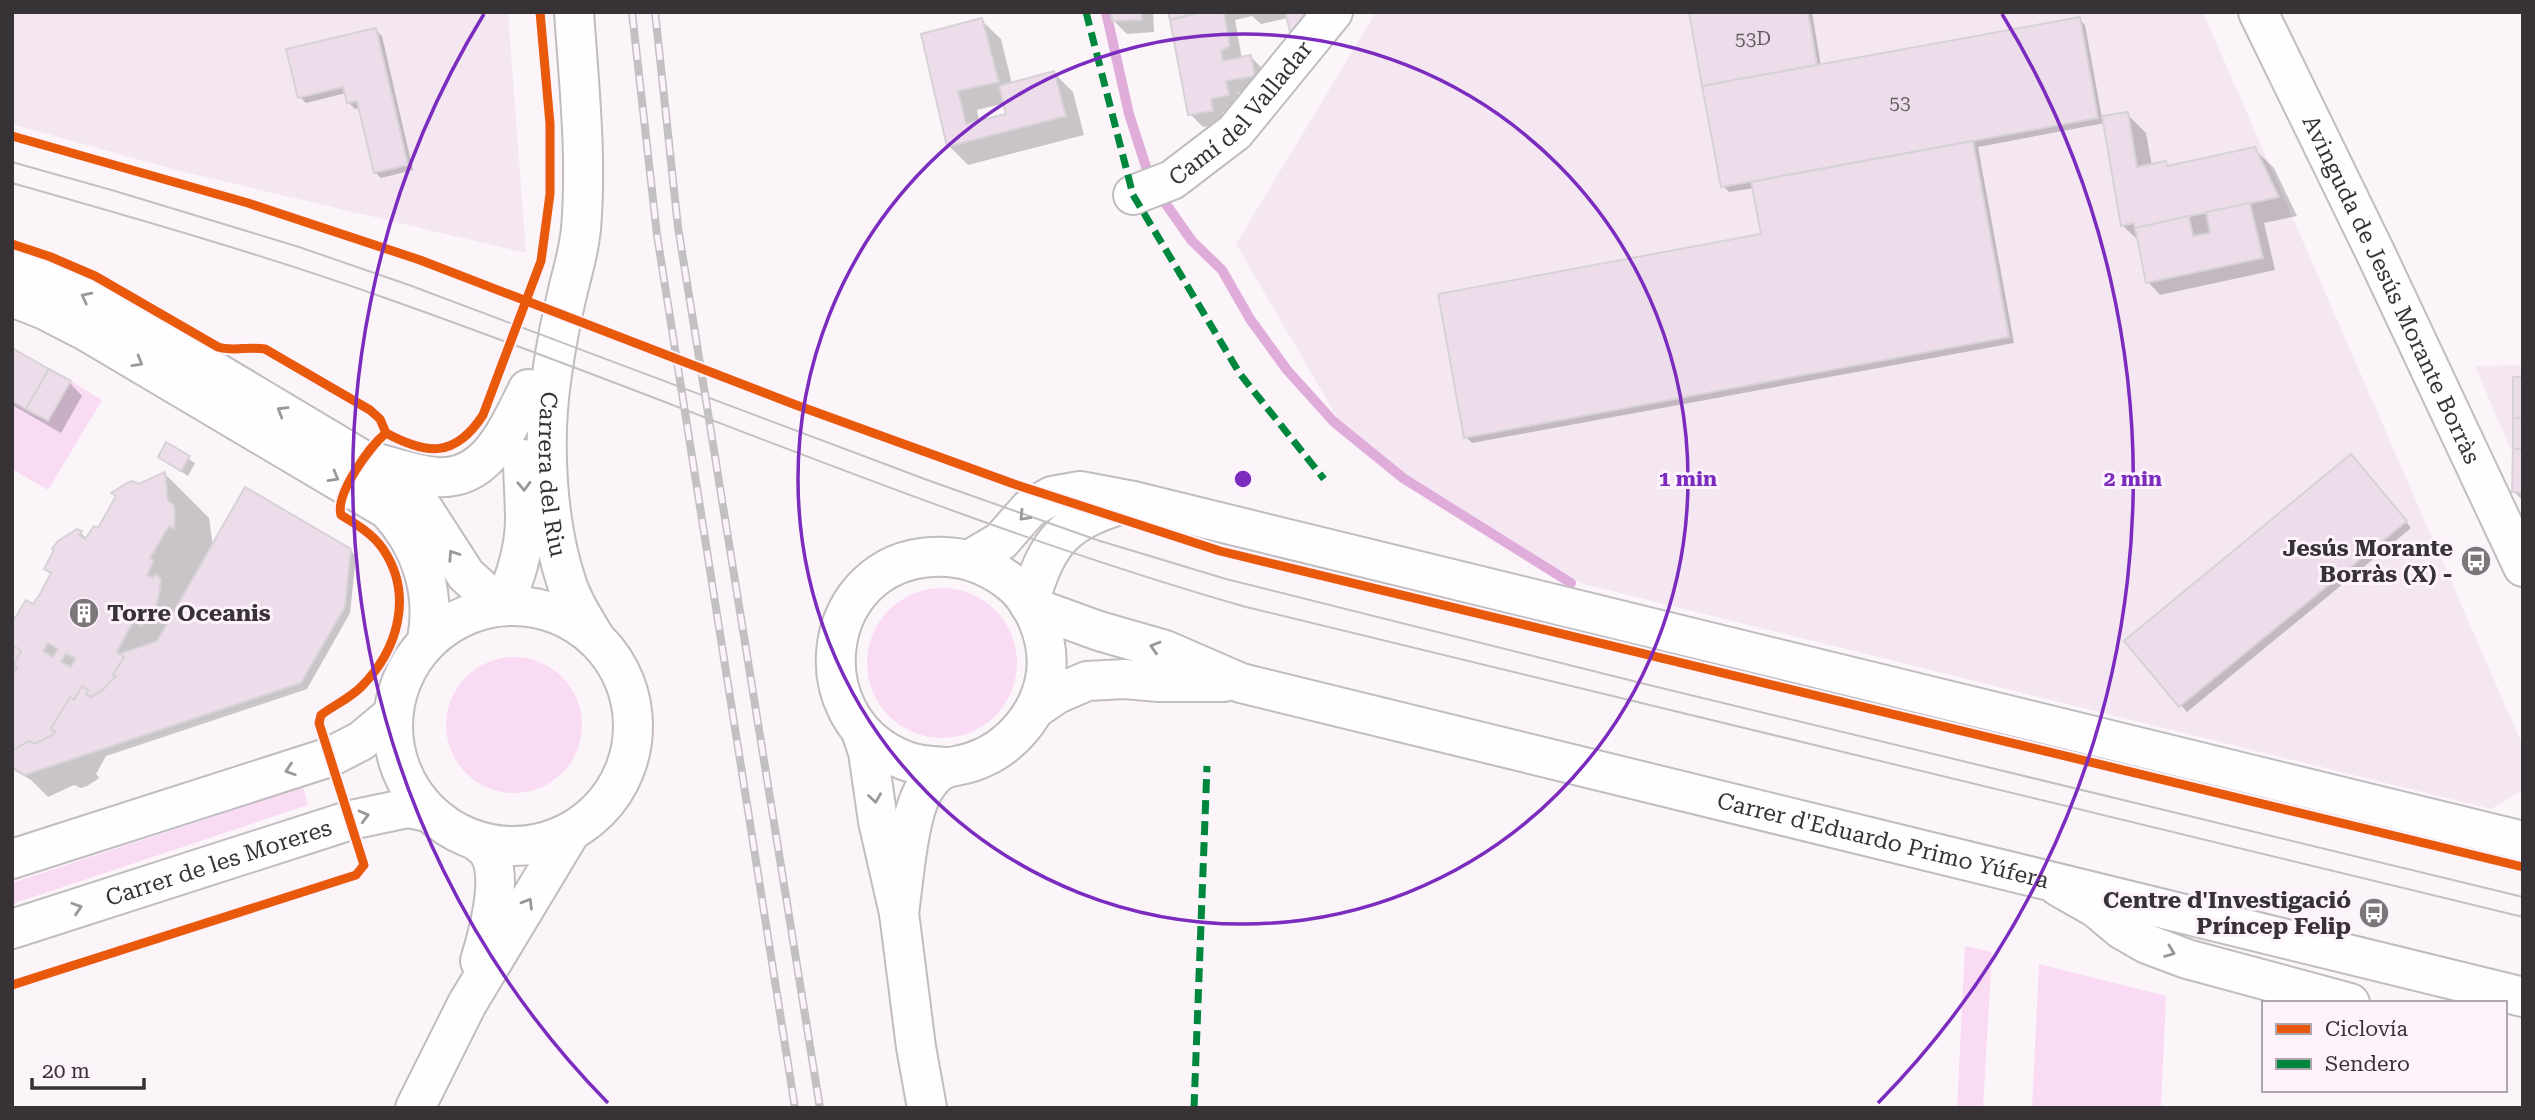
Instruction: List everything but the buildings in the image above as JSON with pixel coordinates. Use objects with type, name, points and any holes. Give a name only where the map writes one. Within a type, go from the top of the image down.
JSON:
[{"type":"main road","name":"Carrera del Riu","points":[[574,12],[583,126],[584,188],[578,254],[565,303],[548,408],[548,486],[557,545],[567,584],[578,610],[594,636]]},
{"type":"main road","name":"Camí del Valladar","points":[[1133,195],[1172,180],[1235,132],[1333,12]]},
{"type":"main road","name":"Avinguda de Jesús Morante Borràs","points":[[2258,12],[2523,566]]},
{"type":"main road","points":[[12,263],[57,282],[122,316],[363,460],[408,494],[424,510],[466,575],[501,605]]},
{"type":"main road","points":[[12,297],[85,330],[388,510],[410,537],[425,575],[430,622],[427,640]]},
{"type":"main road","name":"Carrera del Riu","points":[[501,605],[517,570],[523,545],[523,463],[528,389],[565,303]]},
{"type":"main road","points":[[363,460],[417,474],[438,477],[460,475],[479,465],[494,451],[528,389]]},
{"type":"main road","points":[[970,560],[1001,541],[1029,509],[1052,496],[1080,491],[1133,501],[2523,841]]},
{"type":"main road","points":[[1030,605],[1042,562],[1059,538],[1096,512],[1133,501]]},
{"type":"main road","points":[[942,556],[970,560],[991,568],[1010,581],[1030,605],[1042,632],[1046,652],[1042,691],[1035,709],[1019,732],[998,750],[972,762],[946,766],[924,765],[901,759],[879,747],[861,731],[846,711],[838,688],[834,663],[836,639],[845,615],[858,594],[876,577],[898,564],[922,557],[942,556]]},
{"type":"main road","points":[[501,605],[525,605],[562,615],[594,636],[618,665],[632,701],[634,742],[621,782],[595,815],[570,833],[552,841],[519,847],[477,841],[458,833],[427,812],[411,792],[395,754],[392,715],[401,678],[427,640],[451,621],[486,607],[501,605]]},
{"type":"main road","name":"Carrer d'Eduardo Primo Yúfera","points":[[1030,605],[1099,631],[1165,650],[1241,682],[2523,997]]},
{"type":"main road","name":"Carrer d'Eduardo Primo Yúfera","points":[[1035,709],[1057,694],[1087,681],[1125,679],[1158,682],[1241,682]]},
{"type":"main road","points":[[12,859],[330,757],[361,741],[392,715]]},
{"type":"main road","points":[[861,731],[869,752],[878,821],[899,914],[916,1047],[928,1108]]},
{"type":"main road","points":[[899,914],[914,814],[927,783],[946,766]]},
{"type":"main road","name":"Carrer de les Moreres","points":[[12,929],[351,820],[408,808],[427,812]]},
{"type":"main road","points":[[415,1108],[467,1004],[570,833]]},
{"type":"main road","points":[[467,1004],[486,944],[494,890],[494,866],[488,851],[477,841]]},
{"type":"main road","points":[[2048,881],[2096,908],[2121,929],[2147,944],[2187,959],[2343,1001]]},
{"type":"shaded area","points":[[12,12],[508,12],[526,253],[176,170],[12,124]]},
{"type":"shaded area","points":[[1376,12],[2203,12],[2523,746],[2523,790],[2491,809],[1583,584],[1349,438],[1236,244]]},
{"type":"shaded area","points":[[2523,365],[2523,478],[2475,366]]},
{"type":"shaded area","points":[[71,381],[102,400],[48,490],[12,469],[12,401],[47,421]]},
{"type":"shaded area","points":[[942,588],[971,593],[995,610],[1012,634],[1017,663],[1012,692],[995,716],[971,733],[942,738],[913,733],[889,716],[872,692],[867,663],[872,634],[889,610],[913,593]]},
{"type":"shaded area","points":[[514,657],[540,662],[562,677],[577,699],[582,725],[577,751],[562,773],[540,788],[514,793],[488,788],[466,773],[451,751],[446,725],[451,699],[466,677],[488,662]]},
{"type":"shaded area","points":[[303,787],[308,805],[12,904],[12,883]]},
{"type":"shaded area","points":[[1965,946],[1992,952],[1983,1108],[1957,1108]]},
{"type":"shaded area","points":[[2039,964],[2166,996],[2161,1108],[2032,1108]]},
{"type":"waterway","points":[[1106,12],[1129,114],[1147,170]]},
{"type":"waterway","points":[[1163,200],[1192,241],[1222,270],[1250,319],[1287,370],[1334,422],[1403,478],[1571,583]]},
{"type":"tram line","points":[[12,162],[299,247],[409,285],[930,481],[1097,540],[1226,579],[1649,685],[2523,897]]},
{"type":"tram line","points":[[12,183],[201,238],[342,283],[1029,538],[1246,607],[2523,917]]},
{"type":"railway","points":[[632,12],[657,235],[795,1108]]},
{"type":"railway","points":[[655,12],[678,227],[820,1108]]},
{"type":"marked path","points":[[1086,12],[1133,195],[1240,374],[1324,479]]},
{"type":"marked path","points":[[1194,1108],[1207,766]]},
{"type":"cycle path","points":[[12,985],[356,875],[364,865],[319,723],[321,715],[356,691],[374,672],[384,656],[398,621],[398,585],[392,567],[379,544],[341,515],[343,495],[355,471],[371,448],[386,433],[415,446],[439,448],[462,439],[483,415],[541,261],[550,194],[550,124],[540,12]]},
{"type":"cycle path","points":[[12,136],[248,203],[420,260],[796,405],[1014,484],[1220,551],[2523,867]]},
{"type":"cycle path","points":[[12,244],[95,276],[218,347],[265,349],[370,410],[380,419],[386,433]]},
{"type":"place","name":"Jesús Morante Borràs (X) -","points":[[2476,561]]},
{"type":"place","name":"Torre Oceanis","points":[[84,613]]},
{"type":"place","name":"Centre d'Investigació Príncep Felip","points":[[2374,913]]}]
